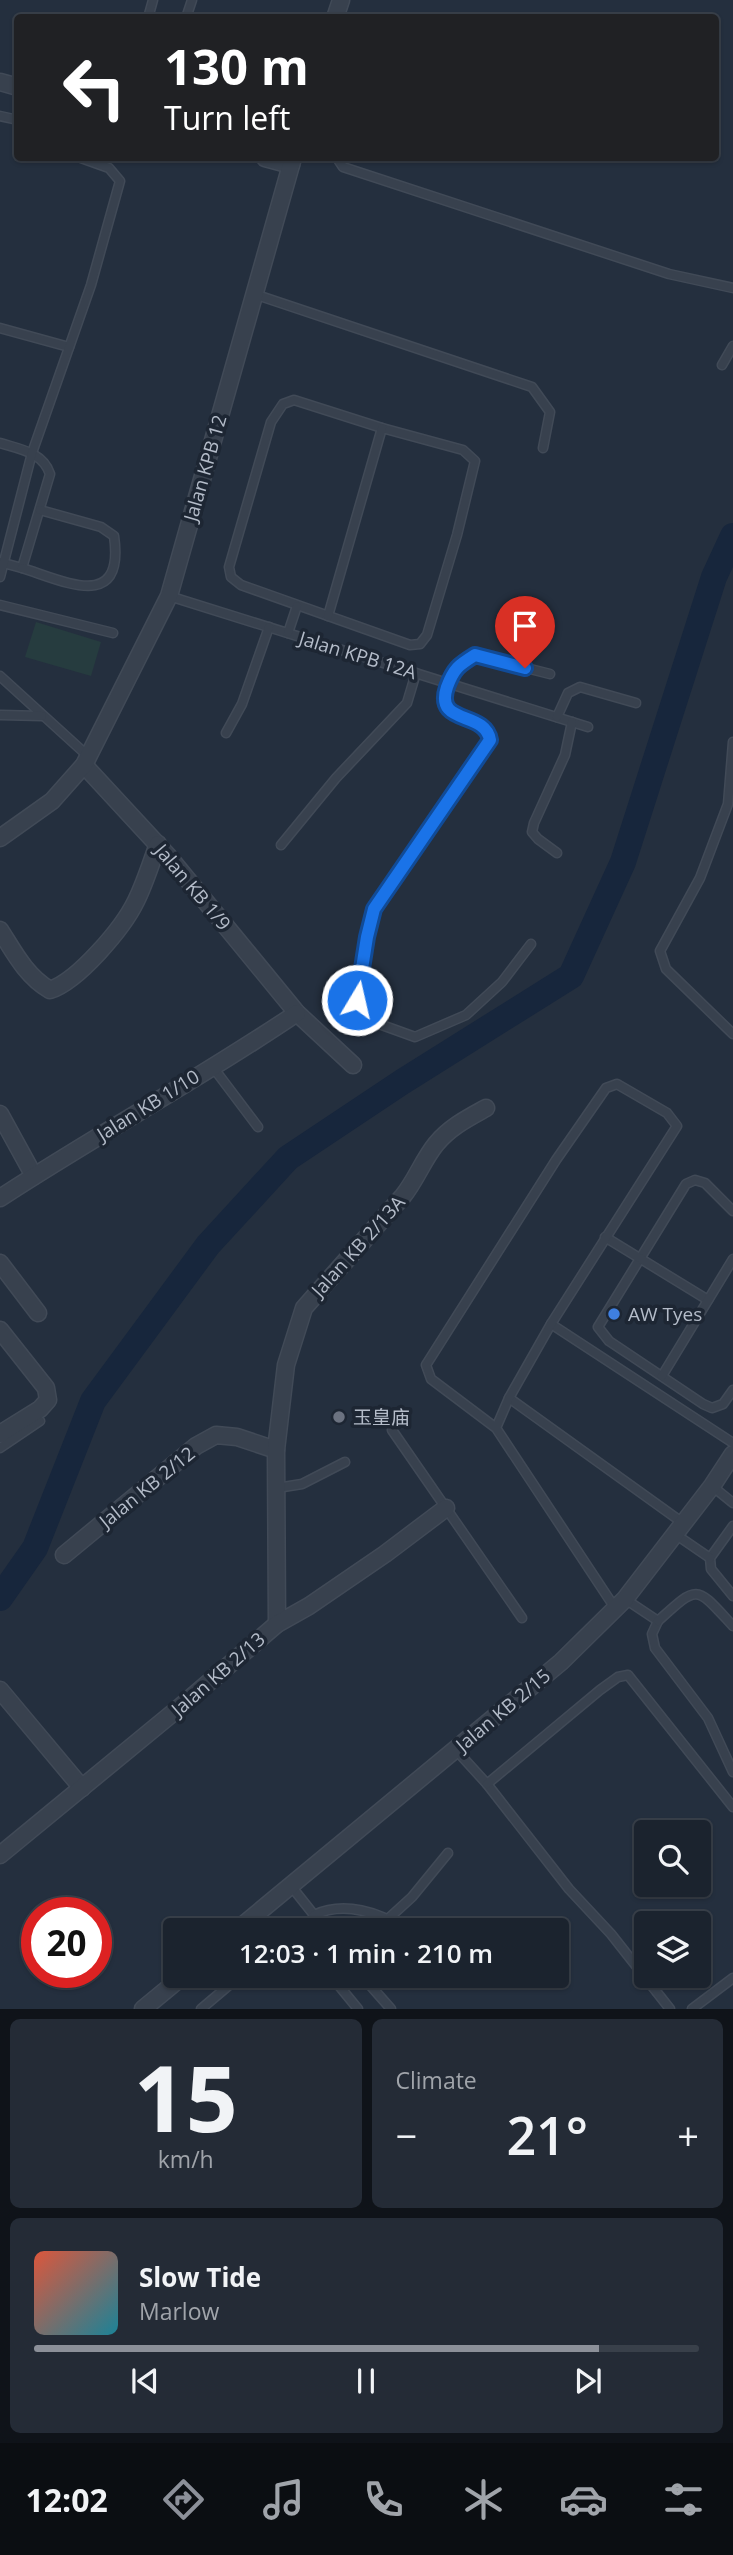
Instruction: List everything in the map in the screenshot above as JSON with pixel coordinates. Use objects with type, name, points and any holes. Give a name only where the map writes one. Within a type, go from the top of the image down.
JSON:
[{"type":"street","name":"Jalan KPB 12","points":[[0,838],[52,801],[87,761],[169,596],[292,161]]},
{"type":"street","name":"Jalan KB 1/9","points":[[87,761],[297,1013],[353,1065]]},
{"type":"street","points":[[0,930],[28,973],[38,983],[50,990],[60,987],[99,951],[122,923],[136,902],[158,844]]},
{"type":"street","name":"Jalan KB 1/10","points":[[0,1198],[297,1013]]},
{"type":"street","name":"Jalan KB 2/13A","points":[[277,1624],[276,1450],[286,1365],[304,1308],[404,1196],[435,1145],[453,1126],[486,1108]]},
{"type":"street","points":[[0,1114],[34,1176]]},
{"type":"street","points":[[0,1262],[38,1313]]},
{"type":"street","points":[[0,1330],[46,1388],[48,1400],[40,1415],[0,1434]]},
{"type":"street","name":"Jalan KB 2/12","points":[[64,1555],[196,1446],[216,1435],[237,1437],[276,1450]]},
{"type":"street","name":"Jalan KB 2/15","points":[[252,1918],[561,1662],[620,1603],[731,1463]]},
{"type":"street","name":"Jalan KB 2/13","points":[[0,1855],[277,1624],[309,1606],[385,1554],[446,1508]]},
{"type":"street","points":[[0,1690],[82,1788]]},
{"type":"street","points":[[143,2009],[168,1988]]},
{"type":"lane","points":[[0,577],[32,453],[91,285],[120,181],[109,168],[89,161]]},
{"type":"lane","points":[[339,161],[343,167],[669,274],[733,288]]},
{"type":"lane","points":[[254,294],[532,387],[550,412],[543,448]]},
{"type":"lane","points":[[0,328],[69,347]]},
{"type":"lane","points":[[722,365],[733,346]]},
{"type":"lane","points":[[294,400],[463,450],[475,461],[457,535],[427,635],[420,644],[410,645],[297,606],[242,585],[231,577],[229,567],[271,422],[283,404],[294,400]]},
{"type":"lane","points":[[328,616],[382,428]]},
{"type":"lane","points":[[0,443],[32,453],[46,463],[50,474],[22,568]]},
{"type":"lane","points":[[2,563],[88,587],[100,586],[109,577],[117,552],[114,537],[101,527],[40,510]]},
{"type":"lane","name":"Jalan KPB 12A","points":[[169,596],[588,727]]},
{"type":"lane","points":[[0,605],[113,633]]},
{"type":"lane","points":[[288,633],[297,606]]},
{"type":"lane","points":[[226,733],[242,704],[268,627]]},
{"type":"lane","points":[[531,944],[502,982],[466,1015],[415,1037],[379,1024],[357,1000],[374,909],[490,740],[488,731],[481,725],[453,714],[447,707],[444,698],[456,667],[475,655],[550,674]]},
{"type":"lane","points":[[281,845],[336,778],[407,703],[416,673]]},
{"type":"lane","name":"Jalan KB 1/9","points":[[0,676],[87,761]]},
{"type":"lane","points":[[557,717],[568,693],[580,687],[636,703]]},
{"type":"lane","points":[[1,715],[42,716]]},
{"type":"lane","points":[[557,853],[532,832],[565,755],[572,722]]},
{"type":"lane","points":[[733,743],[730,806],[699,878],[660,951],[666,969],[733,1034]]},
{"type":"lane","points":[[212,1066],[258,1127]]},
{"type":"lane","points":[[496,1428],[509,1398],[551,1324],[677,1126],[667,1113],[617,1084],[606,1088],[556,1160],[426,1365],[431,1379],[496,1428],[620,1603],[658,1621]]},
{"type":"lane","points":[[733,1210],[705,1183],[695,1180],[686,1184],[639,1256],[598,1327],[609,1341],[712,1408],[723,1404],[733,1390]]},
{"type":"lane","points":[[605,1237],[708,1300]]},
{"type":"lane","points":[[662,1376],[733,1259]]},
{"type":"lane","points":[[551,1324],[733,1443]]},
{"type":"lane","points":[[509,1398],[679,1528],[710,1558],[711,1569],[733,1597]]},
{"type":"lane","points":[[0,1448],[40,1415]]},
{"type":"lane","points":[[392,1430],[522,1618]]},
{"type":"lane","points":[[277,1488],[302,1483],[345,1462]]},
{"type":"lane","points":[[712,1486],[733,1503]]},
{"type":"lane","points":[[710,1558],[733,1526]]},
{"type":"lane","points":[[733,1626],[707,1597],[695,1593],[687,1595],[658,1621],[652,1634],[655,1648],[708,1718],[733,1772]]},
{"type":"lane","points":[[487,1784],[600,1690],[618,1677],[628,1675],[733,1807]]},
{"type":"lane","points":[[456,1750],[487,1784],[569,1889],[611,1934],[670,2009]]},
{"type":"lane","points":[[314,1915],[324,1910],[355,1909],[389,1918],[412,1897],[448,1853]]},
{"type":"lane","points":[[291,1886],[316,1918]]},
{"type":"lane","points":[[692,2009],[733,1978]]},
{"type":"lane","points":[[201,2009],[226,1988]]},
{"type":"lane","points":[[341,1988],[358,2009]]},
{"type":"lane","points":[[373,1988],[391,2009]]},
{"type":"green space","points":[[36,622],[101,642],[91,676],[25,657]]},
{"type":"waterway","points":[[0,1598],[35,1548],[93,1401],[208,1245],[288,1158],[402,1082],[571,976],[623,862],[714,577],[733,536]]},
{"type":"place","name":"AW Tyes","points":[[614,1314]]},
{"type":"place","name":"玉皇庙","points":[[339,1417]]},
{"type":"route","points":[[357,1000],[374,909],[490,740],[488,731],[481,725],[453,714],[447,707],[444,698],[456,667],[475,655],[525,668]]}]
